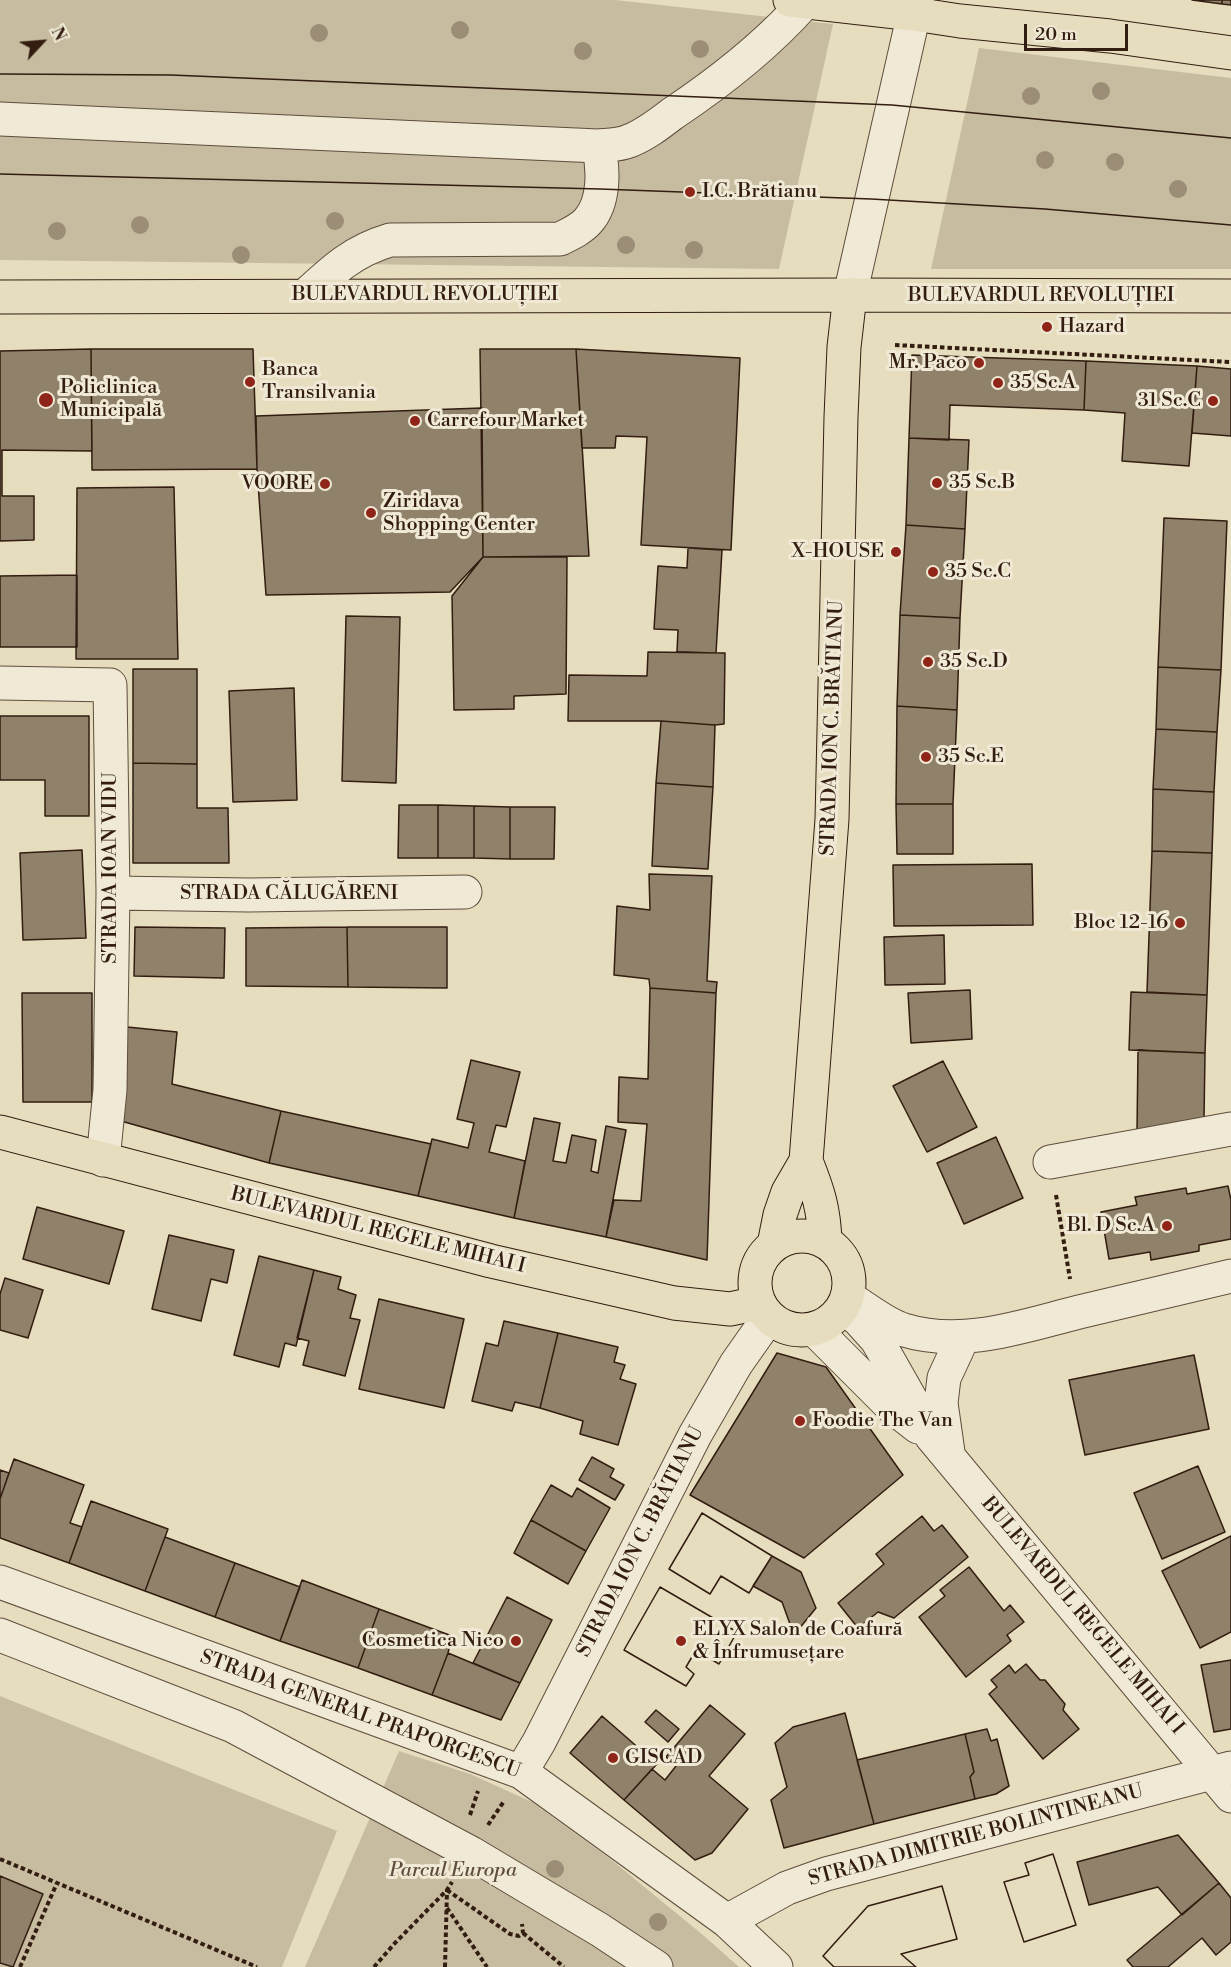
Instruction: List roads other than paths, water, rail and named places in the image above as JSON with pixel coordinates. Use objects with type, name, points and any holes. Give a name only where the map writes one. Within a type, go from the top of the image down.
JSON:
[{"type":"main road","points":[[798,1],[915,7],[960,21],[1110,36],[1231,53]]},
{"type":"main road","name":"STRADA ION C. BRĂTIANU","points":[[774,1245],[780,1215],[788,1192],[806,1161],[832,819],[841,417],[844,347],[850,295]]},
{"type":"main road","name":"BULEVARDUL REVOLUȚIEI","points":[[0,297],[1231,296]]},
{"type":"main road","name":"BULEVARDUL REGELE MIHAI I","points":[[0,1132],[480,1258],[674,1303],[764,1310]]},
{"type":"main road","name":"STRADA ION C. BRĂTIANU","points":[[806,1161],[818,1190],[824,1214],[825,1242]]},
{"type":"main road","points":[[809,1236],[825,1242],[841,1256],[849,1276],[845,1302],[831,1321],[814,1329],[791,1329],[779,1324],[764,1310],[755,1282],[760,1261],[774,1245],[790,1237],[809,1236]]},
{"type":"street","points":[[0,119],[598,146],[628,142],[676,112],[746,60],[790,20],[798,1]]},
{"type":"street","points":[[850,295],[915,7]]},
{"type":"street","points":[[306,296],[335,268],[356,253],[390,240],[560,239],[590,220],[597,205],[602,176],[598,146]]},
{"type":"street","name":"STRADA IOAN VIDU","points":[[0,683],[110,685],[112,893],[110,1090],[103,1160]]},
{"type":"street","name":"STRADA CĂLUGĂRENI","points":[[112,893],[249,895],[465,892]]},
{"type":"street","points":[[1050,1162],[1231,1130]]},
{"type":"street","points":[[845,1302],[903,1330],[928,1335],[963,1337],[1009,1331],[1231,1276]]},
{"type":"street","name":"BULEVARDUL REGELE MIHAI I","points":[[845,1302],[877,1340],[940,1447]]},
{"type":"street","name":"STRADA ION C. BRĂTIANU","points":[[521,1772],[539,1742],[696,1435],[764,1310]]},
{"type":"street","name":"BULEVARDUL REGELE MIHAI I","points":[[814,1329],[891,1407],[940,1447],[1225,1779]]},
{"type":"street","points":[[940,1447],[944,1378],[963,1337]]},
{"type":"street","name":"STRADA GENERAL PRAPORGESCU","points":[[0,1582],[521,1772],[727,1921],[776,1967]]},
{"type":"street","points":[[0,1635],[233,1726],[471,1853],[600,1930],[656,1967]]},
{"type":"street","name":"STRADA DIMITRIE BOLINTINEANU","points":[[727,1921],[787,1888],[826,1874],[1225,1779]]},
{"type":"tram line","points":[[0,74],[171,75],[892,105],[1231,138]]},
{"type":"tram line","points":[[0,174],[600,189],[871,199],[1045,209],[1231,225]]},
{"type":"place","name":"I.C. Brătianu","points":[[690,192]]},
{"type":"place","name":"Hazard","points":[[1047,327]]},
{"type":"place","name":"Mr. Paco","points":[[979,363]]},
{"type":"place","name":"Banca Transilvania","points":[[250,382]]},
{"type":"place","name":"35 Sc.A","points":[[998,383]]},
{"type":"place","name":"Policlinica Municipală","points":[[46,400]]},
{"type":"place","name":"31 Sc.C","points":[[1213,401]]},
{"type":"place","name":"Carrefour Market","points":[[415,421]]},
{"type":"place","name":"35 Sc.B","points":[[937,483]]},
{"type":"place","name":"VOORE","points":[[325,484]]},
{"type":"place","name":"Ziridava Shopping Center","points":[[371,513]]},
{"type":"place","name":"X-HOUSE","points":[[896,552]]},
{"type":"place","name":"35 Sc.C","points":[[933,572]]},
{"type":"place","name":"35 Sc.D","points":[[928,662]]},
{"type":"place","name":"35 Sc.E","points":[[926,757]]},
{"type":"place","name":"Bloc 12-16","points":[[1180,923]]},
{"type":"place","name":"Bl. D Sc.A","points":[[1167,1226]]},
{"type":"place","name":"Foodie The Van","points":[[800,1421]]},
{"type":"place","name":"Cosmetica Nico","points":[[516,1641]]},
{"type":"place","name":"ELYX Salon de Coafură & Înfrumusețare","points":[[681,1641]]},
{"type":"place","name":"GISCAD","points":[[613,1758]]},
{"type":"park label","name":"Parcul Europa","points":[[453,1871]]}]
